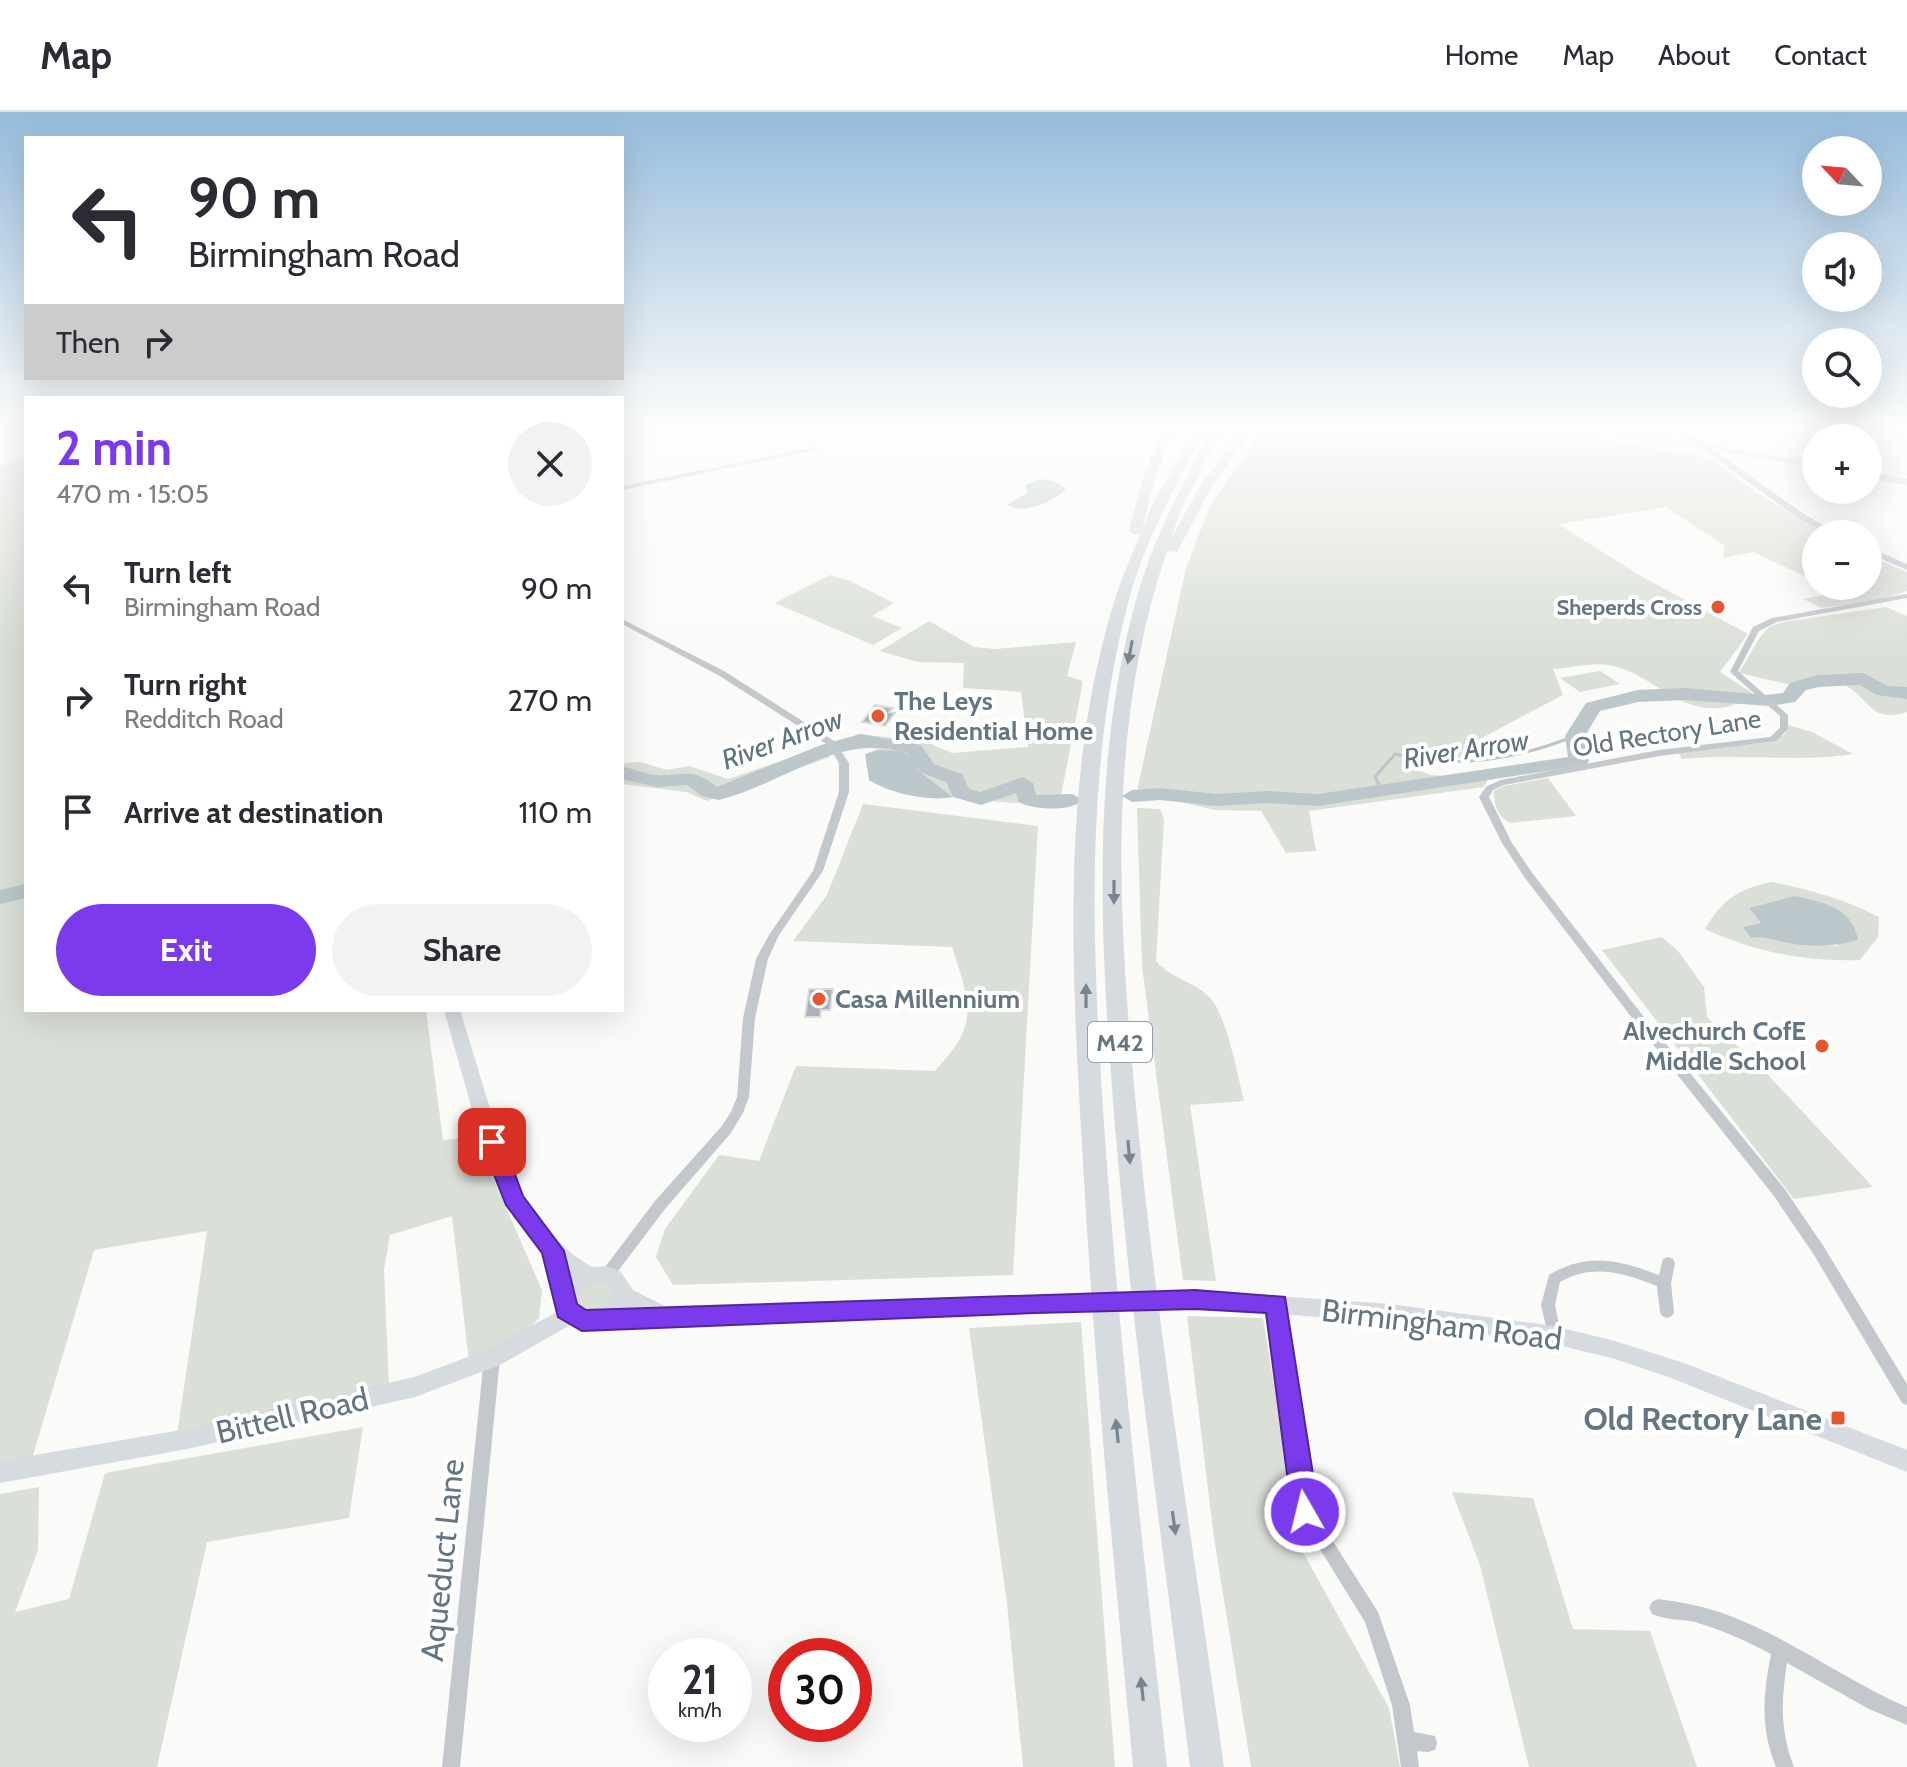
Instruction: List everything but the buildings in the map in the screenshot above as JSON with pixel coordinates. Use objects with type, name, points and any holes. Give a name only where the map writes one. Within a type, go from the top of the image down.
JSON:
[{"type":"highway","name":"M42","points":[[1135,555],[1135,532],[1142,502]]},
{"type":"highway","name":"M42","points":[[1150,1767],[1101,1270],[1086,1023],[1086,814],[1110,640],[1135,555],[1159,502]]},
{"type":"highway","name":"M42","points":[[1177,502],[1141,605],[1123,690],[1114,814],[1115,960],[1140,1269],[1207,1767]]},
{"type":"highway","name":"M42","points":[[1141,605],[1160,576],[1185,521],[1198,502]]},
{"type":"main road","points":[[453,1012],[492,1142],[514,1199],[552,1251],[568,1308],[582,1320],[604,1317],[618,1307],[623,1295],[618,1281],[598,1275],[552,1251]]},
{"type":"main road","points":[[568,1308],[570,1288],[598,1275]]},
{"type":"main road","name":"Birmingham Road","points":[[623,1295],[667,1317]]},
{"type":"main road","name":"Birmingham Road","points":[[604,1317],[1195,1299],[1464,1322],[1554,1335],[1615,1350],[1676,1370],[1907,1461]]},
{"type":"main road","name":"Bittell Road","points":[[0,1472],[187,1439],[415,1387],[492,1358],[568,1308]]},
{"type":"street","points":[[1781,502],[1808,520]]},
{"type":"street","points":[[1882,556],[1907,567]]},
{"type":"street","name":"Old Rectory Lane","points":[[1907,596],[1775,620],[1756,629],[1734,672],[1784,715],[1784,729],[1773,739],[1659,753],[1501,783],[1490,788],[1484,797],[1507,843],[1529,876],[1779,1192],[1819,1251],[1907,1398]]},
{"type":"street","points":[[598,1275],[737,1113],[746,1075],[755,980],[767,948],[811,884],[828,845],[844,792],[844,763],[835,747],[721,673],[624,622]]},
{"type":"street","points":[[1667,1312],[1664,1283],[1668,1263]]},
{"type":"street","points":[[1554,1335],[1548,1305],[1554,1279],[1569,1268],[1593,1264],[1644,1275],[1664,1283]]},
{"type":"street","points":[[1277,1304],[1305,1512],[1372,1618],[1401,1705],[1410,1767]]},
{"type":"street","name":"Aqueduct Lane","points":[[451,1767],[492,1358]]},
{"type":"street","points":[[1658,1608],[1687,1609],[1781,1649],[1856,1693],[1907,1716]]},
{"type":"street","points":[[1781,1649],[1770,1711],[1777,1749],[1785,1767]]},
{"type":"street","points":[[1406,1740],[1428,1743]]},
{"type":"shaded area","points":[[0,502],[24,502],[24,1012],[426,1012],[443,1140],[475,1137],[542,1290],[539,1318],[524,1335],[469,1362],[452,1216],[390,1235],[384,1269],[389,1387],[177,1435],[207,1231],[94,1250],[31,1462],[0,1469]]},
{"type":"shaded area","points":[[1012,502],[1045,502],[1022,509],[1007,505]]},
{"type":"shaded area","points":[[1213,502],[1773,502],[1802,520],[1802,575],[1753,552],[1723,558],[1725,546],[1666,507],[1558,524],[1639,575],[1748,634],[1720,672],[1755,695],[1732,705],[1712,708],[1694,706],[1628,671],[1609,665],[1553,669],[1563,695],[1476,741],[1465,757],[1419,763],[1418,770],[1431,775],[1488,779],[1484,787],[1309,811],[1316,851],[1286,853],[1261,811],[1214,810],[1170,799],[1140,798],[1138,786],[1186,568]]},
{"type":"shaded area","points":[[1882,561],[1907,572],[1907,591],[1882,599]]},
{"type":"shaded area","points":[[830,575],[850,581],[894,603],[872,616],[902,628],[873,645],[775,603]]},
{"type":"shaded area","points":[[1805,600],[1879,600],[1821,608]]},
{"type":"shaded area","points":[[1886,607],[1907,616],[1907,712],[1885,715],[1877,712],[1853,690],[1838,683],[1794,685],[1739,673],[1769,627],[1783,622]]},
{"type":"shaded area","points":[[929,621],[974,647],[995,649],[1076,642],[1067,676],[1083,681],[1060,801],[1011,803],[953,797],[902,757],[847,740],[858,734],[904,739],[929,743],[952,753],[1028,747],[1021,692],[963,688],[964,663],[918,662],[880,651]]},
{"type":"shaded area","points":[[1600,671],[1620,684],[1580,692],[1560,678]]},
{"type":"shaded area","points":[[1788,725],[1812,732],[1853,754],[1811,758],[1682,759],[1678,752],[1768,742],[1784,735]]},
{"type":"shaded area","points":[[820,748],[830,757],[707,801],[686,792],[624,784],[624,763],[640,762],[667,770],[689,766],[728,779]]},
{"type":"shaded area","points":[[877,750],[902,751],[913,759],[918,770],[953,797],[910,795],[869,780],[865,754]]},
{"type":"shaded area","points":[[1548,778],[1576,816],[1510,823],[1499,813],[1494,791],[1504,786]]},
{"type":"shaded area","points":[[863,804],[1038,826],[1013,1275],[673,1285],[656,1257],[665,1229],[719,1155],[759,1161],[796,1066],[935,1071],[959,1040],[965,1026],[967,1000],[952,947],[793,941],[827,895]]},
{"type":"shaded area","points":[[1137,808],[1160,809],[1164,820],[1156,961],[1212,1000],[1227,1034],[1244,1101],[1190,1105],[1216,1281],[1183,1280],[1142,966]]},
{"type":"shaded area","points":[[1772,882],[1800,888],[1866,911],[1879,917],[1878,937],[1860,960],[1840,960],[1781,954],[1705,929],[1732,897]],"holes":[[[1794,896],[1839,946],[1785,943],[1743,927],[1761,923],[1749,908]]]},
{"type":"shaded area","points":[[1794,896],[1825,904],[1843,913],[1855,929],[1858,940],[1815,946],[1751,938],[1743,927],[1761,923],[1749,908]]},
{"type":"shaded area","points":[[1662,937],[1678,951],[1704,987],[1707,1017],[1769,1076],[1873,1187],[1794,1199],[1602,950]]},
{"type":"shaded area","points":[[587,1280],[615,1284],[610,1308],[581,1315],[571,1295]]},
{"type":"shaded area","points":[[1187,1316],[1263,1318],[1289,1476],[1293,1534],[1389,1708],[1400,1767],[1251,1767],[1214,1538]]},
{"type":"shaded area","points":[[1081,1322],[1115,1767],[1023,1767],[1007,1604],[969,1328]]},
{"type":"shaded area","points":[[363,1427],[349,1518],[207,1542],[157,1767],[0,1767],[0,1494],[39,1487],[38,1550],[15,1612],[69,1599],[105,1473]]},
{"type":"shaded area","points":[[1452,1492],[1533,1498],[1573,1629],[1650,1631],[1697,1767],[1529,1767],[1480,1565]]},
{"type":"waterway","name":"River Arrow","points":[[1770,700],[1788,698],[1796,693],[1797,687],[1818,681],[1863,679],[1884,691],[1907,693]]},
{"type":"waterway","name":"River Arrow","points":[[1132,796],[1160,794],[1216,800],[1267,797],[1318,800],[1579,761],[1575,736],[1593,707],[1631,697],[1684,694],[1762,700]]},
{"type":"waterway","points":[[1381,789],[1375,777],[1395,754],[1441,761],[1486,760],[1531,751],[1575,736]]},
{"type":"waterway","name":"River Arrow","points":[[624,773],[657,781],[687,778],[701,784],[709,792],[719,794],[828,749],[861,740],[914,749],[927,768],[955,778],[960,793],[981,799],[1023,783],[1026,798],[1030,801],[1072,800]]},
{"type":"waterway","name":"River Arrow","points":[[0,897],[24,891]]},
{"type":"place","name":"Sheperds Cross","points":[[1718,607]]},
{"type":"place","name":"The Leys Residential Home","points":[[878,716]]},
{"type":"place","name":"Casa Millennium","points":[[819,999]]},
{"type":"place","name":"Alvechurch CofE Middle School","points":[[1822,1046]]},
{"type":"place","name":"Old Rectory Lane","points":[[1838,1418]]},
{"type":"route","points":[[492,1142],[514,1199],[552,1251],[567,1310],[574,1318],[582,1320],[1195,1299],[1277,1304],[1305,1512]]}]
